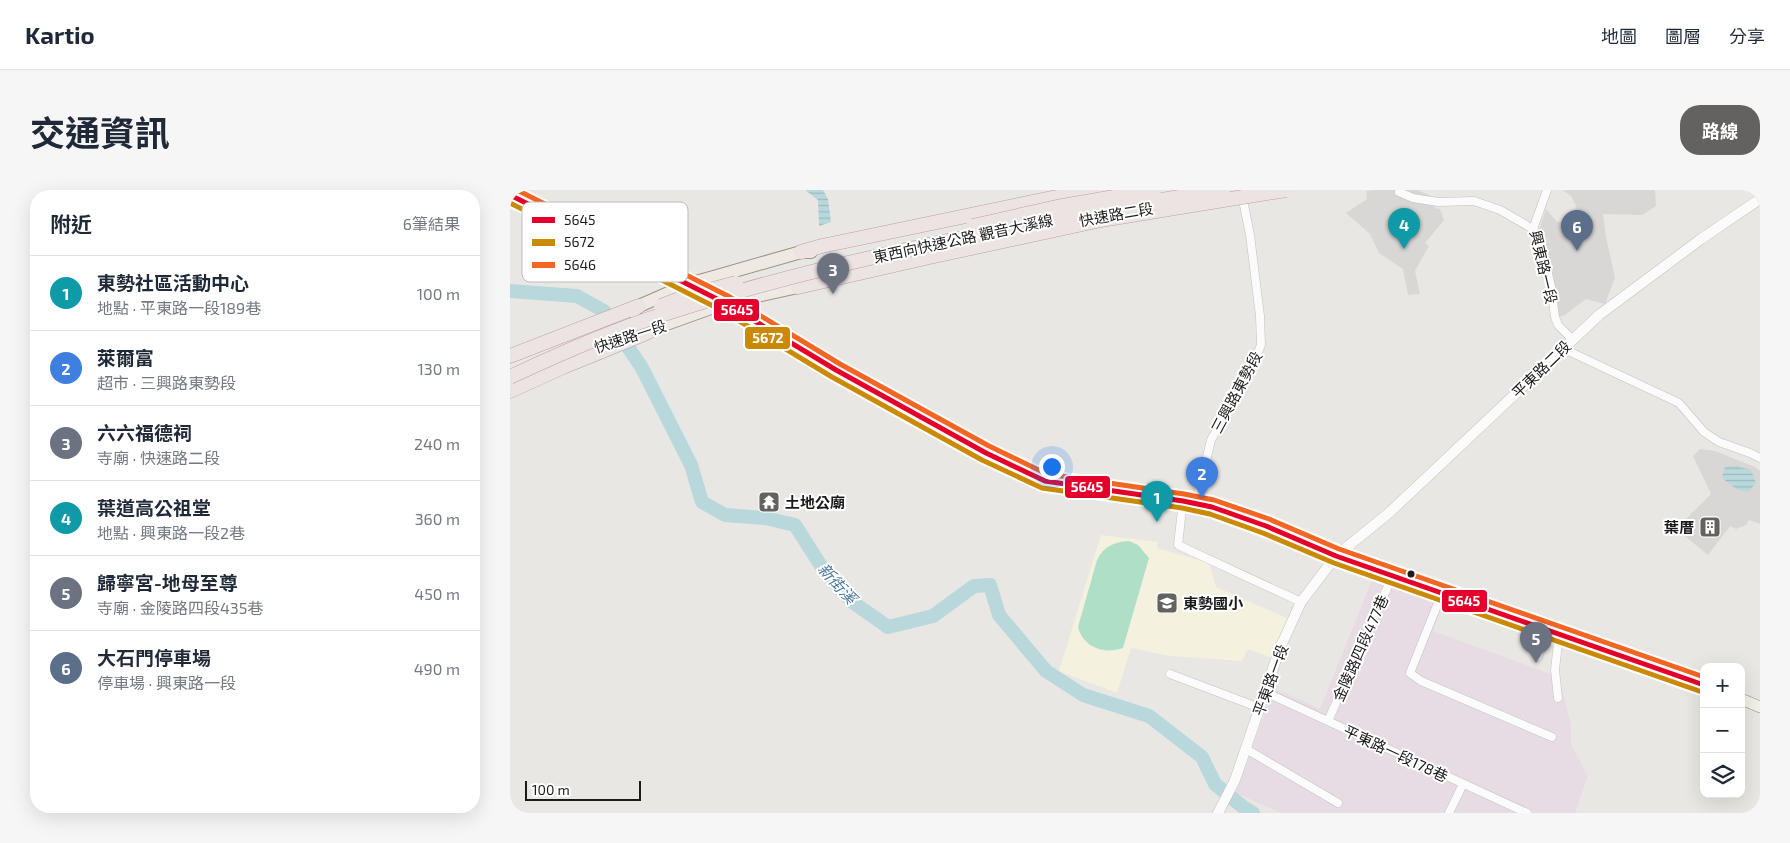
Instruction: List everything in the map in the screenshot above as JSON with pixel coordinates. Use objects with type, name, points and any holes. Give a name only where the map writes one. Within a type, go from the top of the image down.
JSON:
[{"type":"highway","points":[[800,252],[1052,198],[1102,190]]},
{"type":"highway","name":"東西向快速公路 觀音大溪線","points":[[510,367],[687,296],[836,257],[1057,207],[1154,190]]},
{"type":"highway","name":"東西向快速公路 觀音大溪線","points":[[510,377],[574,347],[666,313],[759,286],[881,255],[1086,213],[1223,190]]},
{"type":"highway","points":[[798,287],[1101,220],[1286,190]]},
{"type":"highway","points":[[510,356],[633,310]]},
{"type":"highway","points":[[510,391],[617,341],[658,327]]},
{"type":"main road","name":"快速路二段","points":[[688,284],[800,252],[818,252],[1054,200],[1111,190]]},
{"type":"main road","name":"快速路二段","points":[[725,303],[798,287],[827,274],[1100,216],[1241,192],[1275,190]]},
{"type":"main road","points":[[510,195],[524,202]]},
{"type":"main road","points":[[684,282],[725,303],[836,370],[1026,473],[1045,481],[1212,506],[1266,526],[1336,556],[1700,684]]},
{"type":"main road","name":"快速路一段","points":[[633,310],[688,284]]},
{"type":"main road","name":"快速路一段","points":[[658,327],[725,303]]},
{"type":"main road","name":"快速路一段","points":[[510,361],[603,322]]},
{"type":"main road","name":"快速路一段","points":[[510,385],[568,358],[617,341]]},
{"type":"main road","points":[[1745,701],[1760,707]]},
{"type":"street","name":"興東路一段","points":[[1546,190],[1533,229],[1539,238],[1551,286],[1555,317],[1558,325],[1572,339]]},
{"type":"street","name":"三興路東勢段","points":[[1196,503],[1211,440],[1248,376],[1261,345],[1260,316],[1250,236],[1241,192]]},
{"type":"street","points":[[1399,192],[1413,198],[1438,202],[1474,201],[1500,210],[1533,229]]},
{"type":"street","name":"平東路二段","points":[[1336,556],[1390,512],[1599,315],[1701,239],[1760,199]]},
{"type":"street","points":[[1564,349],[1679,403],[1704,432],[1711,437],[1760,458]]},
{"type":"street","points":[[1183,501],[1178,545],[1301,602]]},
{"type":"street","name":"平東路一段","points":[[1219,811],[1235,780],[1280,648],[1301,602],[1336,556]]},
{"type":"street","name":"金陵路四段477巷","points":[[1328,721],[1392,575]]},
{"type":"street","points":[[1442,592],[1410,673],[1421,681],[1552,737]]},
{"type":"street","points":[[1538,657],[1547,629]]},
{"type":"street","points":[[1558,698],[1555,670],[1559,634]]},
{"type":"street","points":[[1170,674],[1260,708]]},
{"type":"street","name":"平東路一段178巷","points":[[1265,692],[1526,813]]},
{"type":"street","points":[[1246,749],[1338,803]]},
{"type":"street","points":[[1449,813],[1463,784]]},
{"type":"shaded area","points":[[1418,190],[1437,199],[1435,208],[1440,209],[1444,220],[1425,243],[1429,246],[1415,271],[1420,294],[1408,295],[1403,269],[1379,253],[1370,234],[1346,213],[1367,199],[1366,191]]},
{"type":"shaded area","points":[[1563,190],[1655,190],[1656,206],[1642,215],[1603,214],[1615,278],[1605,304],[1586,299],[1565,315],[1559,317],[1537,236],[1546,209],[1557,222],[1572,222],[1576,206],[1571,196]]},
{"type":"shaded area","points":[[1700,449],[1715,451],[1755,467],[1760,471],[1760,524],[1749,520],[1746,525],[1736,529],[1730,526],[1708,555],[1676,529],[1711,494],[1693,456]]},
{"type":"shaded area","name":"東勢國小","points":[[1101,535],[1158,542],[1157,548],[1209,563],[1216,587],[1289,619],[1272,658],[1248,649],[1242,661],[1170,656],[1131,648],[1117,693],[1059,671]]},
{"type":"shaded area","points":[[1373,577],[1445,596],[1433,631],[1559,677],[1571,725],[1571,744],[1588,776],[1575,813],[1281,813],[1236,793],[1274,688],[1320,709]]},
{"type":"green space","points":[[1129,541],[1138,545],[1149,558],[1123,648],[1102,650],[1095,648],[1084,640],[1078,627],[1097,560],[1106,548],[1119,542]]},
{"type":"water","points":[[805,190],[823,190],[828,199],[831,222],[819,226],[818,200]]},
{"type":"water","points":[[1736,466],[1751,470],[1756,483],[1749,491],[1738,489],[1722,477],[1725,467]]},
{"type":"waterway","name":"新街溪","points":[[510,291],[577,296],[604,311],[642,368],[691,465],[702,502],[725,515],[765,518],[795,525],[823,569],[851,601],[888,627],[933,616],[974,586],[990,585],[999,615],[1046,671],[1083,695],[1149,716],[1202,757],[1215,784],[1253,813]]},
{"type":"transit line","name":"5646","points":[[517,190],[541,202]]},
{"type":"transit line","name":"5645","points":[[510,195],[524,202]]},
{"type":"transit line","name":"5672","points":[[510,203],[522,209]]},
{"type":"transit line","name":"5646","points":[[688,276],[728,296],[840,364],[989,446],[1047,474],[1214,500],[1269,519],[1339,549],[1700,676]]},
{"type":"transit line","name":"5672","points":[[666,282],[721,310],[832,377],[982,460],[1042,488],[1182,508],[1210,514],[1263,533],[1334,563],[1700,691]]},
{"type":"transit line","name":"5645","points":[[683,282],[725,303],[836,370],[986,453],[1045,481],[1212,507],[1266,526],[1336,556],[1700,684]]},
{"type":"place","name":"葉道高公祖堂","points":[[1404,249]]},
{"type":"place","name":"大石門停車場","points":[[1577,251]]},
{"type":"place","name":"六六福德祠","points":[[833,294]]},
{"type":"place","name":"萊爾富","points":[[1202,498]]},
{"type":"place","name":"土地公廟","points":[[769,502]]},
{"type":"place","name":"東勢社區活動中心","points":[[1157,522]]},
{"type":"place","name":"葉厝","points":[[1710,527]]},
{"type":"place","name":"東勢國小","points":[[1167,603]]},
{"type":"place","name":"歸寧宮-地母至尊","points":[[1536,663]]}]
